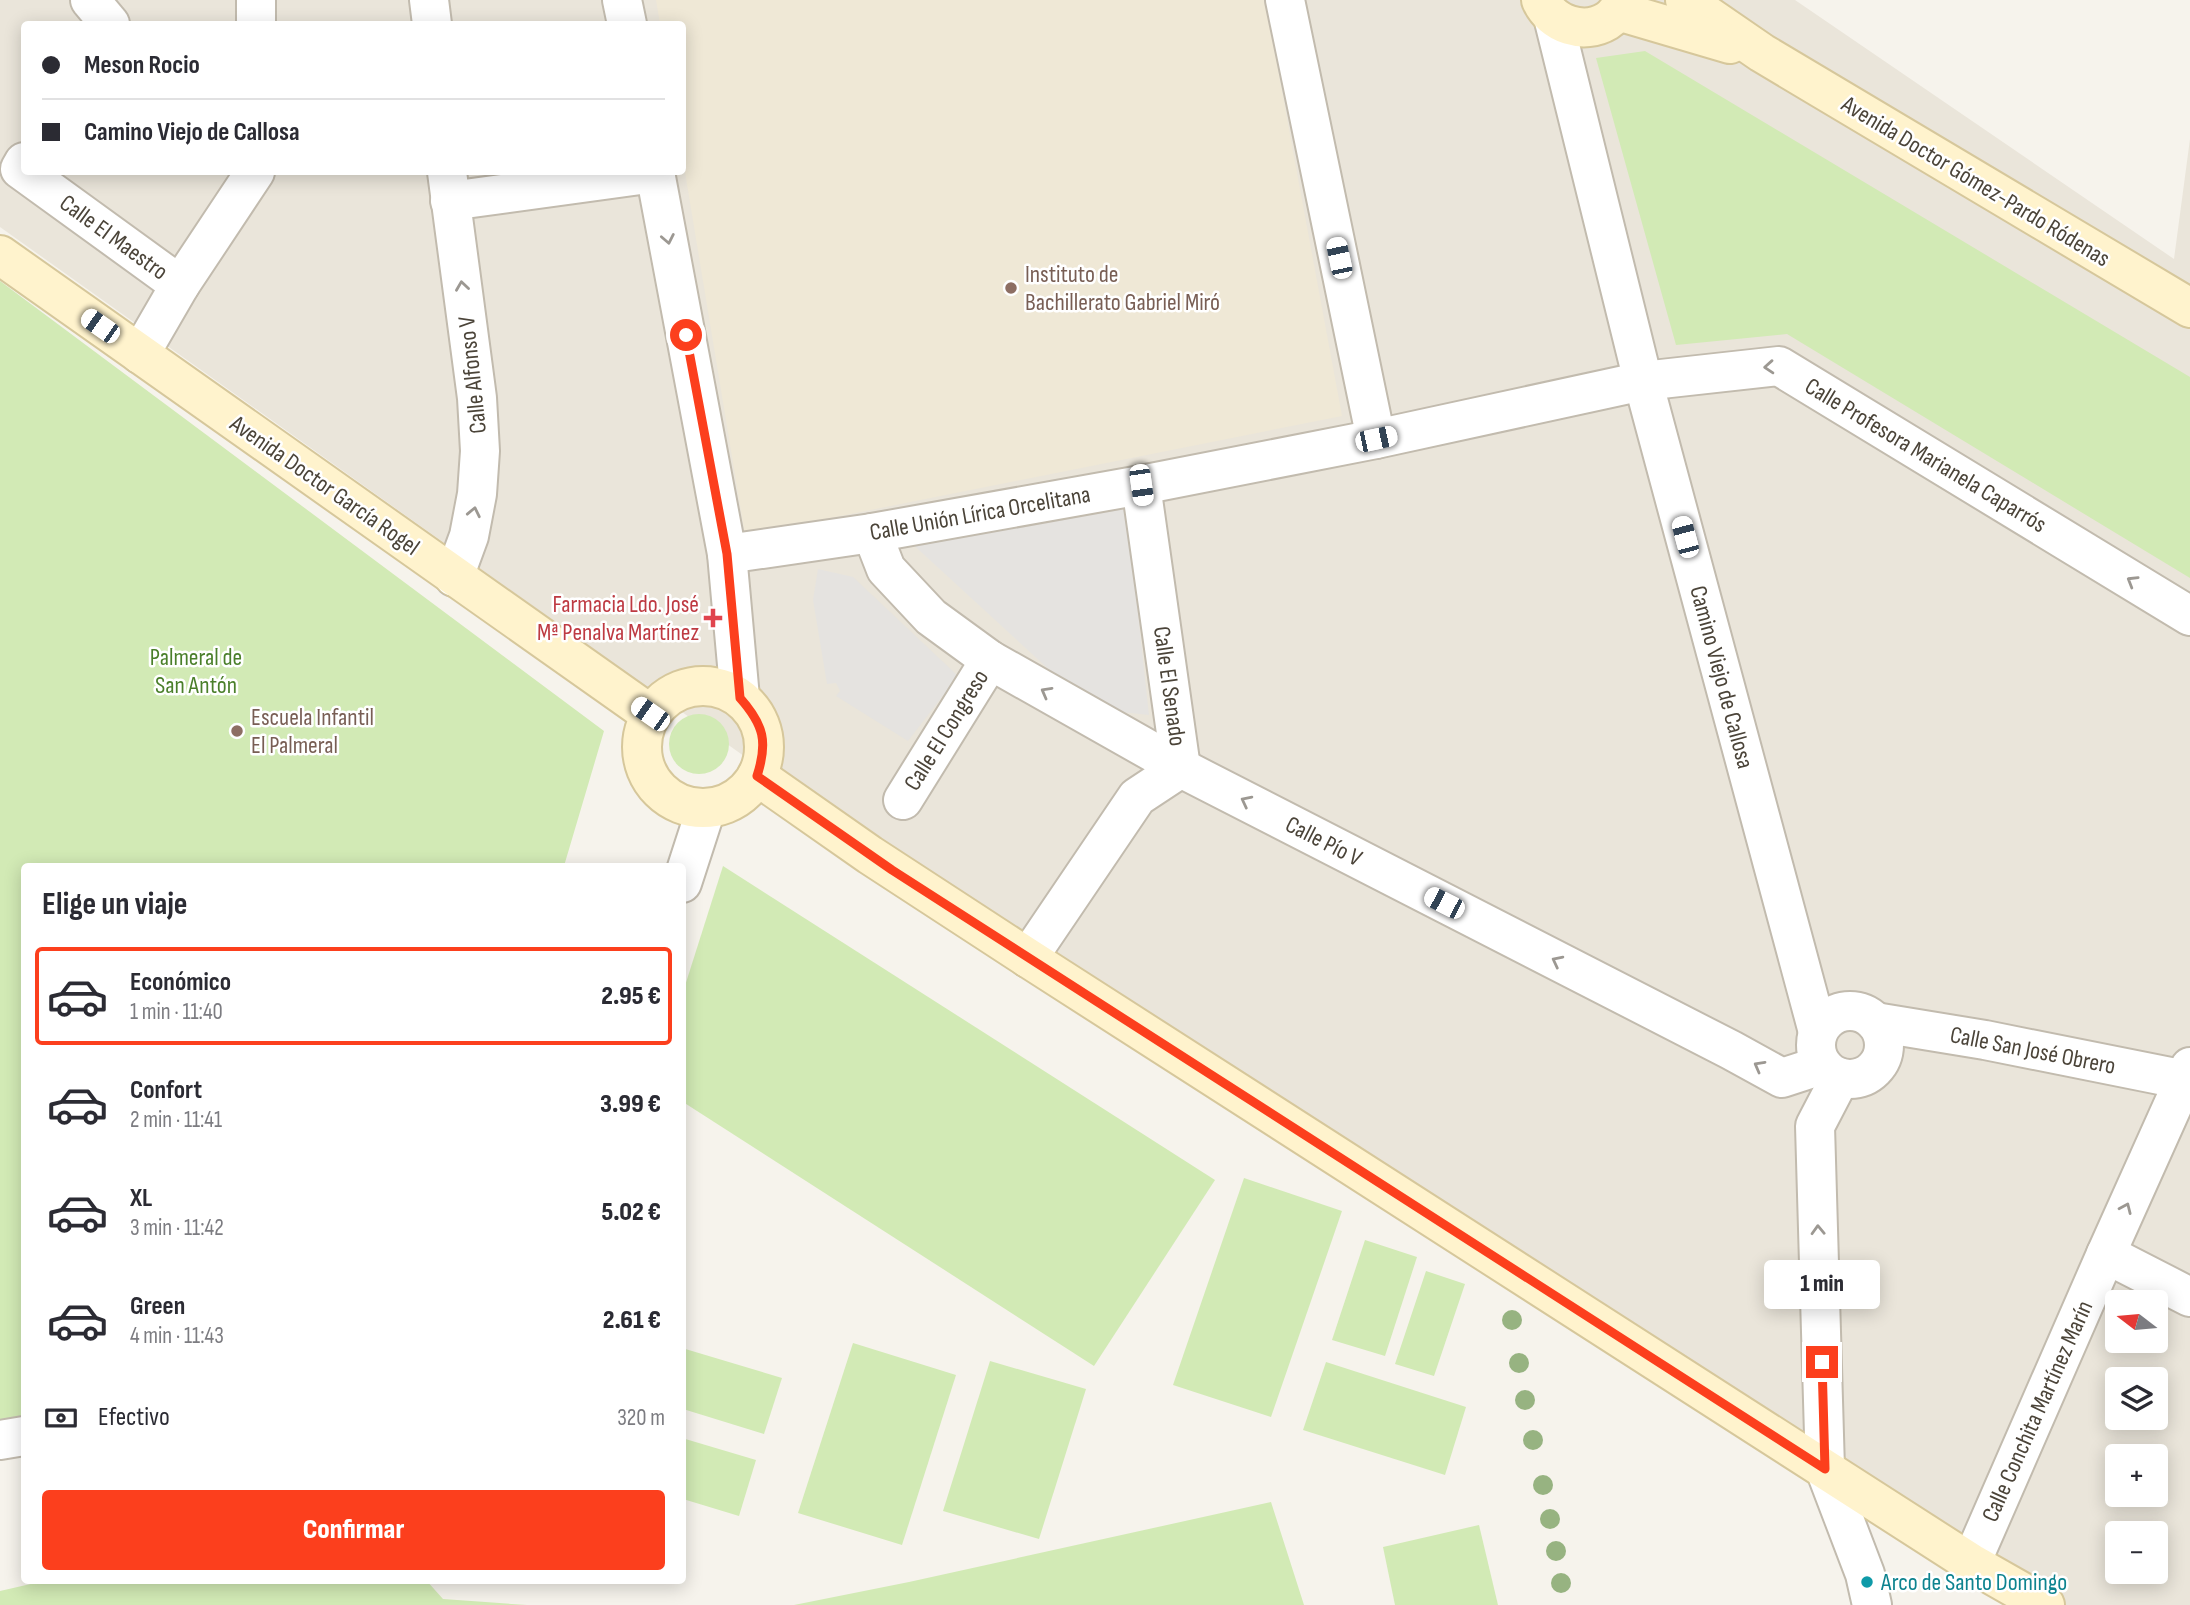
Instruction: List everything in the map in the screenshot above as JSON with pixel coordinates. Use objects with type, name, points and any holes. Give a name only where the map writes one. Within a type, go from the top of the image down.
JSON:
[{"type":"street","points":[[90,0],[108,21]]},
{"type":"street","points":[[256,0],[256,21]]},
{"type":"street","points":[[429,0],[432,21]]},
{"type":"street","points":[[622,0],[626,21]]},
{"type":"street","points":[[1286,0],[1376,439]]},
{"type":"street","name":"Avenida Doctor Gómez-Pardo Ródenas","points":[[1685,0],[1762,54],[2190,308]]},
{"type":"street","name":"Avenida Doctor Gómez-Pardo Ródenas","points":[[1547,9],[1566,24],[1581,28],[1613,12],[1762,54]]},
{"type":"street","name":"Camino Viejo de Callosa","points":[[1547,9],[1578,117],[1643,381],[1827,1058]]},
{"type":"street","name":"Camino Viejo de Callosa","points":[[1578,117],[1613,12]]},
{"type":"street","name":"Calle El Maestro","points":[[28,175],[180,285]]},
{"type":"street","name":"Calle El Maestro","points":[[140,354],[180,285],[254,175]]},
{"type":"street","points":[[449,186],[611,175]]},
{"type":"street","points":[[656,175],[727,554],[740,698]]},
{"type":"street","name":"Calle Alfonso V","points":[[449,186],[477,398],[480,451],[477,494],[468,536],[454,577]]},
{"type":"street","name":"Avenida Doctor García Rogel","points":[[0,255],[650,714]]},
{"type":"street","name":"Calle Profesora Marianela Caparrós","points":[[1643,381],[1779,366],[2190,616]]},
{"type":"street","name":"Calle Unión Lírica Orcelitana","points":[[727,554],[872,533],[1141,485],[1376,439],[1643,381]]},
{"type":"street","name":"Calle El Senado","points":[[1028,958],[1137,797],[1181,768],[1141,485]]},
{"type":"street","name":"Calle Pío V","points":[[872,533],[886,569],[932,617],[990,660],[1181,768],[1782,1078],[1827,1058]]},
{"type":"street","name":"Calle El Congreso","points":[[903,800],[990,660]]},
{"type":"street","points":[[692,687],[717,687],[740,698],[754,714],[762,734],[763,756],[757,776],[744,792],[726,804],[706,809],[674,802],[649,779],[640,747],[650,714],[668,696],[692,687]]},
{"type":"street","points":[[757,776],[870,855],[1028,958],[1971,1563],[2045,1605]]},
{"type":"street","points":[[686,871],[706,809]]},
{"type":"street","points":[[1827,1058],[1851,1079],[1872,1072],[1884,1053],[1881,1031],[1875,1021],[1855,1011],[1844,1011],[1833,1015],[1824,1023],[1827,1058],[1815,1126],[1825,1469],[1865,1574],[1872,1605]]},
{"type":"street","name":"Calle San José Obrero","points":[[1875,1021],[2188,1076]]},
{"type":"street","name":"Calle Conchita Martínez Marín","points":[[1971,1563],[2106,1254],[2188,1076]]},
{"type":"street","points":[[2106,1254],[2190,1297]]},
{"type":"street","points":[[0,1440],[21,1436]]},
{"type":"shaded area","points":[[0,0],[1795,0],[2174,259],[2190,139],[2190,1605],[2045,1605],[1028,958],[0,227]]},
{"type":"shaded area","name":"Instituto de Bachillerato Gabriel Miró","points":[[656,0],[1265,0],[1342,416],[745,535],[685,175],[686,21],[660,21]]},
{"type":"shaded area","points":[[1126,502],[1149,715],[1092,709],[907,539]]},
{"type":"shaded area","points":[[818,569],[853,577],[958,676],[908,741],[836,696],[840,691],[836,683],[827,684],[813,600]]},
{"type":"green space","points":[[1645,51],[2190,377],[2190,578],[1787,334],[1676,345],[1596,58]]},
{"type":"green space","name":"Palmeral de San Antón","points":[[0,281],[604,731],[565,863],[21,863],[21,1422],[0,1425]]},
{"type":"green space","points":[[693,714],[705,714],[724,727],[729,744],[727,756],[716,769],[705,774],[693,774],[674,761],[669,750],[669,738],[682,719]]},
{"type":"green space","points":[[723,866],[1215,1180],[1094,1366],[686,1104],[686,983]]},
{"type":"green space","points":[[1244,1178],[1342,1211],[1271,1417],[1173,1385]]},
{"type":"green space","points":[[1365,1240],[1417,1257],[1385,1356],[1332,1340]]},
{"type":"green space","points":[[1426,1271],[1465,1284],[1434,1376],[1395,1364]]},
{"type":"green space","points":[[853,1343],[956,1375],[902,1545],[798,1513]]},
{"type":"green space","points":[[686,1349],[782,1378],[764,1434],[686,1410]]},
{"type":"green space","points":[[990,1361],[1086,1389],[1039,1539],[943,1511]]},
{"type":"green space","points":[[1326,1362],[1466,1407],[1445,1475],[1303,1430]]},
{"type":"green space","points":[[686,1439],[756,1460],[739,1516],[686,1500]]},
{"type":"green space","points":[[1271,1502],[1304,1605],[794,1605],[909,1582]]},
{"type":"green space","points":[[1479,1525],[1498,1605],[1395,1605],[1383,1547]]},
{"type":"green space","points":[[31,1584],[430,1584],[443,1599],[527,1605],[0,1605],[0,1591]]},
{"type":"place","name":"Instituto de Bachillerato Gabriel Miró","points":[[1011,288]]},
{"type":"place","name":"Farmacia Ldo. José Mª Penalva Martínez","points":[[713,618]]},
{"type":"place","name":"Escuela Infantil El Palmeral","points":[[237,731]]},
{"type":"place","name":"Arco de Santo Domingo","points":[[1867,1582]]},
{"type":"route","points":[[686,335],[727,554],[740,698],[754,714],[762,734],[763,756],[757,776],[892,870],[1825,1469],[1822,1362]]}]
